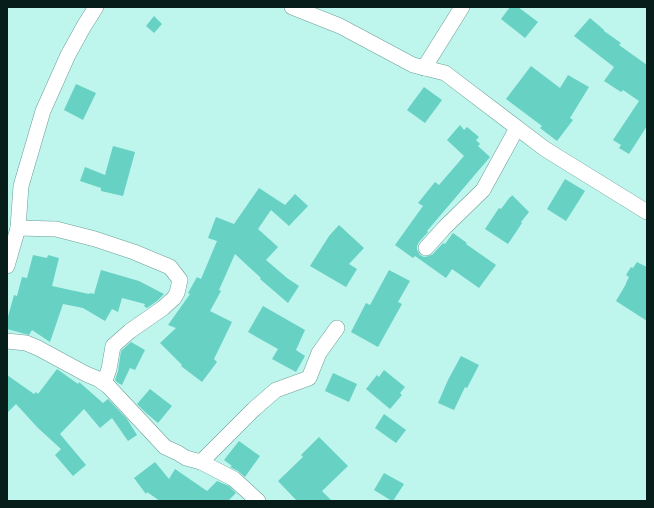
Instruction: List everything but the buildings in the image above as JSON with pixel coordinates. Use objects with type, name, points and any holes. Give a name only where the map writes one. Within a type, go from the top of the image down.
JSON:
[{"type":"street","points":[[7,266],[18,228],[21,186],[43,111],[68,55],[96,7]]},
{"type":"street","points":[[292,7],[340,26],[414,65],[444,73],[544,149],[647,212]]},
{"type":"street","points":[[424,68],[462,7]]},
{"type":"street","points":[[426,248],[483,190],[517,128]]},
{"type":"street","points":[[18,228],[56,229],[95,239],[134,252],[170,267],[180,280],[177,293],[174,298],[163,308],[130,331],[113,346],[109,369],[104,384]]},
{"type":"street","points":[[201,462],[276,390],[309,378],[319,353],[337,328]]},
{"type":"street","points":[[7,341],[26,343],[38,348],[108,386],[165,446],[178,452],[186,458],[201,462],[234,479],[258,501]]}]
